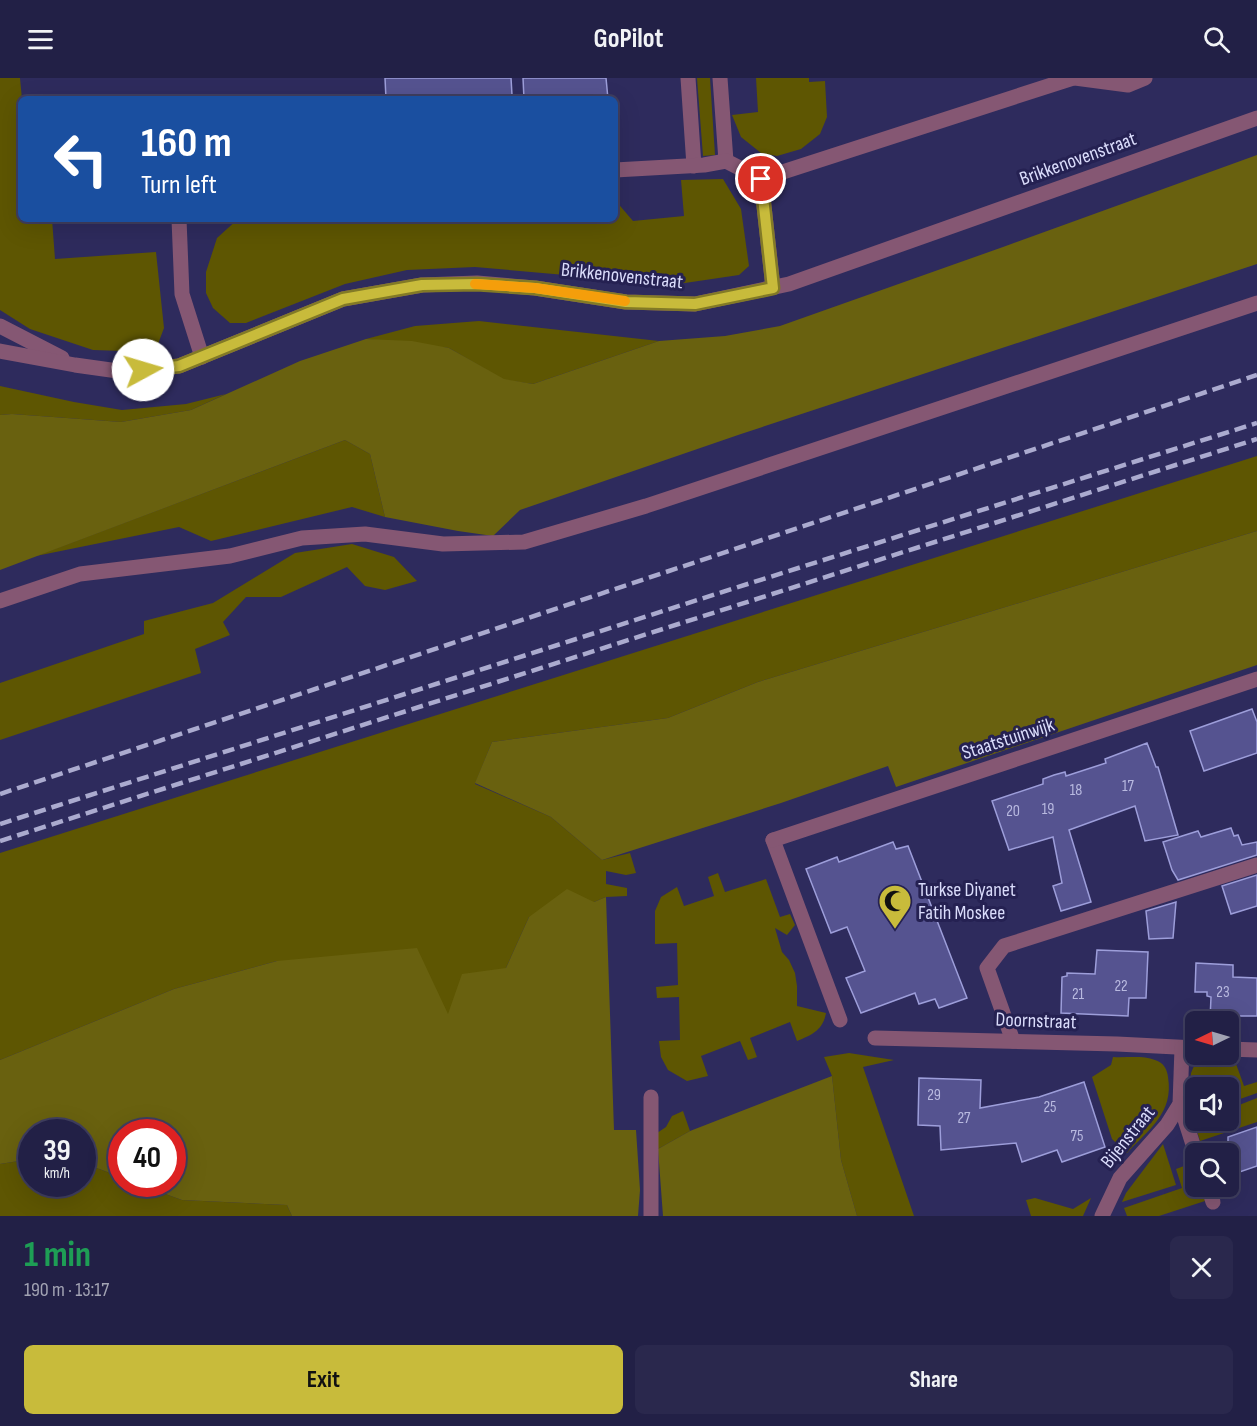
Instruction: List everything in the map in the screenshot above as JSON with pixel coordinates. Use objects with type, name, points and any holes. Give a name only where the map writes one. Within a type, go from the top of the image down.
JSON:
[{"type":"street","points":[[688,78],[694,166]]},
{"type":"street","points":[[720,78],[726,161]]},
{"type":"street","points":[[618,170],[694,166],[726,161],[761,179],[1074,78],[1128,85],[1145,78]]},
{"type":"street","name":"Brikkenovenstraat","points":[[0,351],[125,372],[179,366],[343,299],[422,285],[500,285],[626,302],[695,304],[789,284],[1257,118]]},
{"type":"street","points":[[761,179],[773,288]]},
{"type":"street","points":[[179,222],[182,294],[202,357]]},
{"type":"street","points":[[0,601],[80,574],[230,556],[302,538],[365,534],[443,544],[524,542],[646,506],[1257,303]]},
{"type":"street","name":"Brikkenovenstraat","points":[[0,326],[75,365]]},
{"type":"street","name":"Staatstuinwijk","points":[[840,1020],[773,840],[1257,679]]},
{"type":"street","points":[[1013,1041],[987,968],[1004,946],[1257,865]]},
{"type":"street","name":"Doornstraat","points":[[875,1038],[1185,1048]]},
{"type":"street","points":[[1239,1049],[1257,1050]]},
{"type":"street","name":"Bijenstraat","points":[[1102,1216],[1120,1178],[1167,1125],[1179,1104],[1186,1065]]},
{"type":"street","points":[[651,1097],[651,1216]]},
{"type":"street","points":[[1179,1104],[1192,1143]]},
{"type":"street","points":[[1211,1197],[1213,1202]]},
{"type":"shaded area","points":[[0,78],[20,78],[22,96],[18,96],[18,222],[52,222],[55,259],[156,252],[164,328],[155,352],[93,350],[30,329],[0,310]]},
{"type":"shaded area","points":[[697,78],[710,78],[715,155],[703,156]]},
{"type":"shaded area","points":[[756,78],[809,78],[809,82],[825,81],[827,117],[820,134],[801,149],[777,156],[761,153],[741,137],[732,115],[758,112]]},
{"type":"shaded area","points":[[1257,155],[1257,264],[741,434],[520,510],[493,536],[385,517],[370,454],[345,440],[0,570],[0,415],[121,422],[191,410],[300,361],[366,339],[412,341],[449,348],[504,379],[533,384],[659,341],[725,336],[780,326]]},
{"type":"shaded area","points":[[723,179],[741,209],[749,266],[739,275],[685,283],[645,282],[475,267],[407,270],[345,284],[246,323],[230,323],[213,308],[206,293],[206,272],[217,238],[235,222],[618,222],[618,204],[633,221],[684,216],[681,180]]},
{"type":"shaded area","points":[[479,321],[659,341],[533,384],[504,380],[449,348],[366,339],[415,326]]},
{"type":"shaded area","points":[[0,386],[122,410],[186,404],[226,394],[191,410],[121,422],[0,415]]},
{"type":"shaded area","points":[[345,440],[370,454],[385,517],[352,507],[211,541],[179,527],[36,556]]},
{"type":"shaded area","points":[[1257,456],[1257,531],[758,682],[668,718],[492,742],[475,784],[551,817],[602,860],[630,853],[636,873],[626,875],[606,871],[606,884],[627,888],[627,896],[606,897],[594,902],[529,917],[506,968],[448,1015],[277,961],[174,989],[0,1060],[0,853]]},
{"type":"shaded area","points":[[1257,531],[1257,665],[896,787],[888,766],[602,860],[551,817],[475,783],[492,742],[668,718],[758,682]]},
{"type":"shaded area","points":[[352,544],[394,557],[417,581],[385,590],[365,586],[347,567],[281,597],[246,597],[223,622],[230,635],[195,649],[201,673],[0,740],[0,683],[144,634],[144,621],[213,603],[295,553]]},
{"type":"shaded area","points":[[718,873],[725,892],[766,879],[780,917],[790,914],[795,925],[787,935],[775,928],[782,952],[795,973],[797,1006],[826,1013],[825,1019],[816,1031],[797,1041],[790,1022],[750,1038],[757,1057],[748,1060],[740,1041],[701,1056],[708,1076],[687,1081],[668,1070],[661,1057],[659,1041],[680,1040],[679,997],[657,998],[656,987],[678,985],[677,943],[655,944],[655,911],[661,897],[677,887],[684,906],[714,896],[708,877]]},
{"type":"shaded area","points":[[567,889],[594,902],[606,897],[614,1130],[636,1130],[640,1190],[638,1216],[292,1216],[287,1205],[182,1200],[174,1197],[186,1197],[186,1119],[108,1119],[108,1172],[96,1168],[96,1119],[18,1119],[18,1161],[0,1164],[0,1060],[174,989],[277,961],[417,948],[448,1014],[462,974],[506,968],[529,917]]},
{"type":"shaded area","points":[[849,1053],[894,1060],[863,1067],[914,1216],[857,1216],[841,1160],[832,1076],[824,1057]]},
{"type":"shaded area","points":[[1113,1057],[1150,1058],[1161,1063],[1168,1077],[1169,1090],[1163,1111],[1158,1120],[1127,1153],[1112,1139],[1092,1077],[1111,1065]]},
{"type":"shaded area","points":[[1236,1065],[1244,1086],[1257,1082],[1257,1093],[1239,1099],[1239,1077],[1191,1077],[1194,1066]]},
{"type":"shaded area","points":[[832,1076],[841,1160],[857,1216],[663,1216],[658,1149],[690,1131]]},
{"type":"shaded area","points":[[1257,1098],[1257,1122],[1239,1128],[1239,1105]]},
{"type":"shaded area","points":[[683,1111],[690,1131],[658,1149],[657,1133],[666,1127],[672,1116]]},
{"type":"shaded area","points":[[1197,1131],[1230,1131],[1200,1141]]},
{"type":"shaded area","points":[[1163,1144],[1176,1185],[1122,1202],[1126,1193]]},
{"type":"shaded area","points":[[18,1161],[18,1197],[96,1197],[96,1168],[108,1172],[108,1197],[174,1197],[182,1200],[287,1205],[292,1216],[0,1216],[0,1164]]},
{"type":"shaded area","points":[[1185,1166],[1185,1197],[1204,1197],[1205,1201],[1159,1216],[1127,1216],[1124,1208],[1182,1188],[1176,1169]]},
{"type":"shaded area","points":[[1035,1198],[1073,1209],[1091,1198],[1083,1216],[1031,1216],[1026,1200]]},
{"type":"building","points":[[385,78],[511,78],[512,95],[386,96]]},
{"type":"building","points":[[523,78],[606,78],[608,96],[524,96]]},
{"type":"building","points":[[1252,709],[1257,722],[1257,753],[1204,771],[1190,731]]},
{"type":"building","points":[[1147,743],[1156,767],[1158,767],[1178,835],[1145,841],[1135,806],[1069,830],[1091,902],[1061,911],[1053,886],[1062,883],[1053,837],[1009,850],[992,801],[1043,784],[1043,779],[1054,775],[1065,772],[1066,776],[1106,763],[1105,759]]},
{"type":"building","points":[[1231,828],[1234,836],[1238,835],[1242,845],[1257,842],[1257,855],[1178,880],[1172,870],[1163,842],[1198,831],[1201,837]]},
{"type":"building","name":"Turkse Diyanet Fatih Moskee","points":[[893,842],[896,849],[908,846],[967,998],[939,1008],[935,999],[919,1004],[915,993],[861,1013],[846,978],[865,971],[847,927],[831,933],[806,869],[837,857],[839,862]]},
{"type":"building","points":[[1257,875],[1257,906],[1231,914],[1222,886]]},
{"type":"building","points":[[1176,902],[1173,938],[1149,939],[1146,911]]},
{"type":"building","points":[[1097,950],[1148,952],[1146,998],[1129,998],[1128,1016],[1061,1013],[1062,977],[1067,976],[1067,973],[1095,974]]},
{"type":"building","points":[[1196,963],[1233,965],[1233,977],[1257,978],[1257,1016],[1239,1016],[1239,1011],[1210,1011],[1211,997],[1207,996],[1207,992],[1195,992]]},
{"type":"building","points":[[919,1078],[981,1080],[980,1108],[1039,1097],[1084,1082],[1105,1147],[1062,1162],[1057,1150],[1022,1162],[1016,1143],[941,1150],[940,1126],[918,1125]]},
{"type":"building","points":[[1257,1127],[1257,1166],[1239,1172],[1239,1143],[1228,1143],[1228,1137]]},
{"type":"railway","points":[[0,794],[1257,375]]},
{"type":"railway","points":[[0,824],[1257,423]]},
{"type":"railway","points":[[0,841],[1257,439]]},
{"type":"slow traffic","points":[[475,284],[535,288],[625,301]]},
{"type":"place","name":"Turkse Diyanet Fatih Moskee","points":[[895,930]]},
{"type":"route","points":[[143,370],[179,366],[343,299],[422,285],[477,284],[535,288],[626,302],[695,304],[773,288],[761,179]]}]
